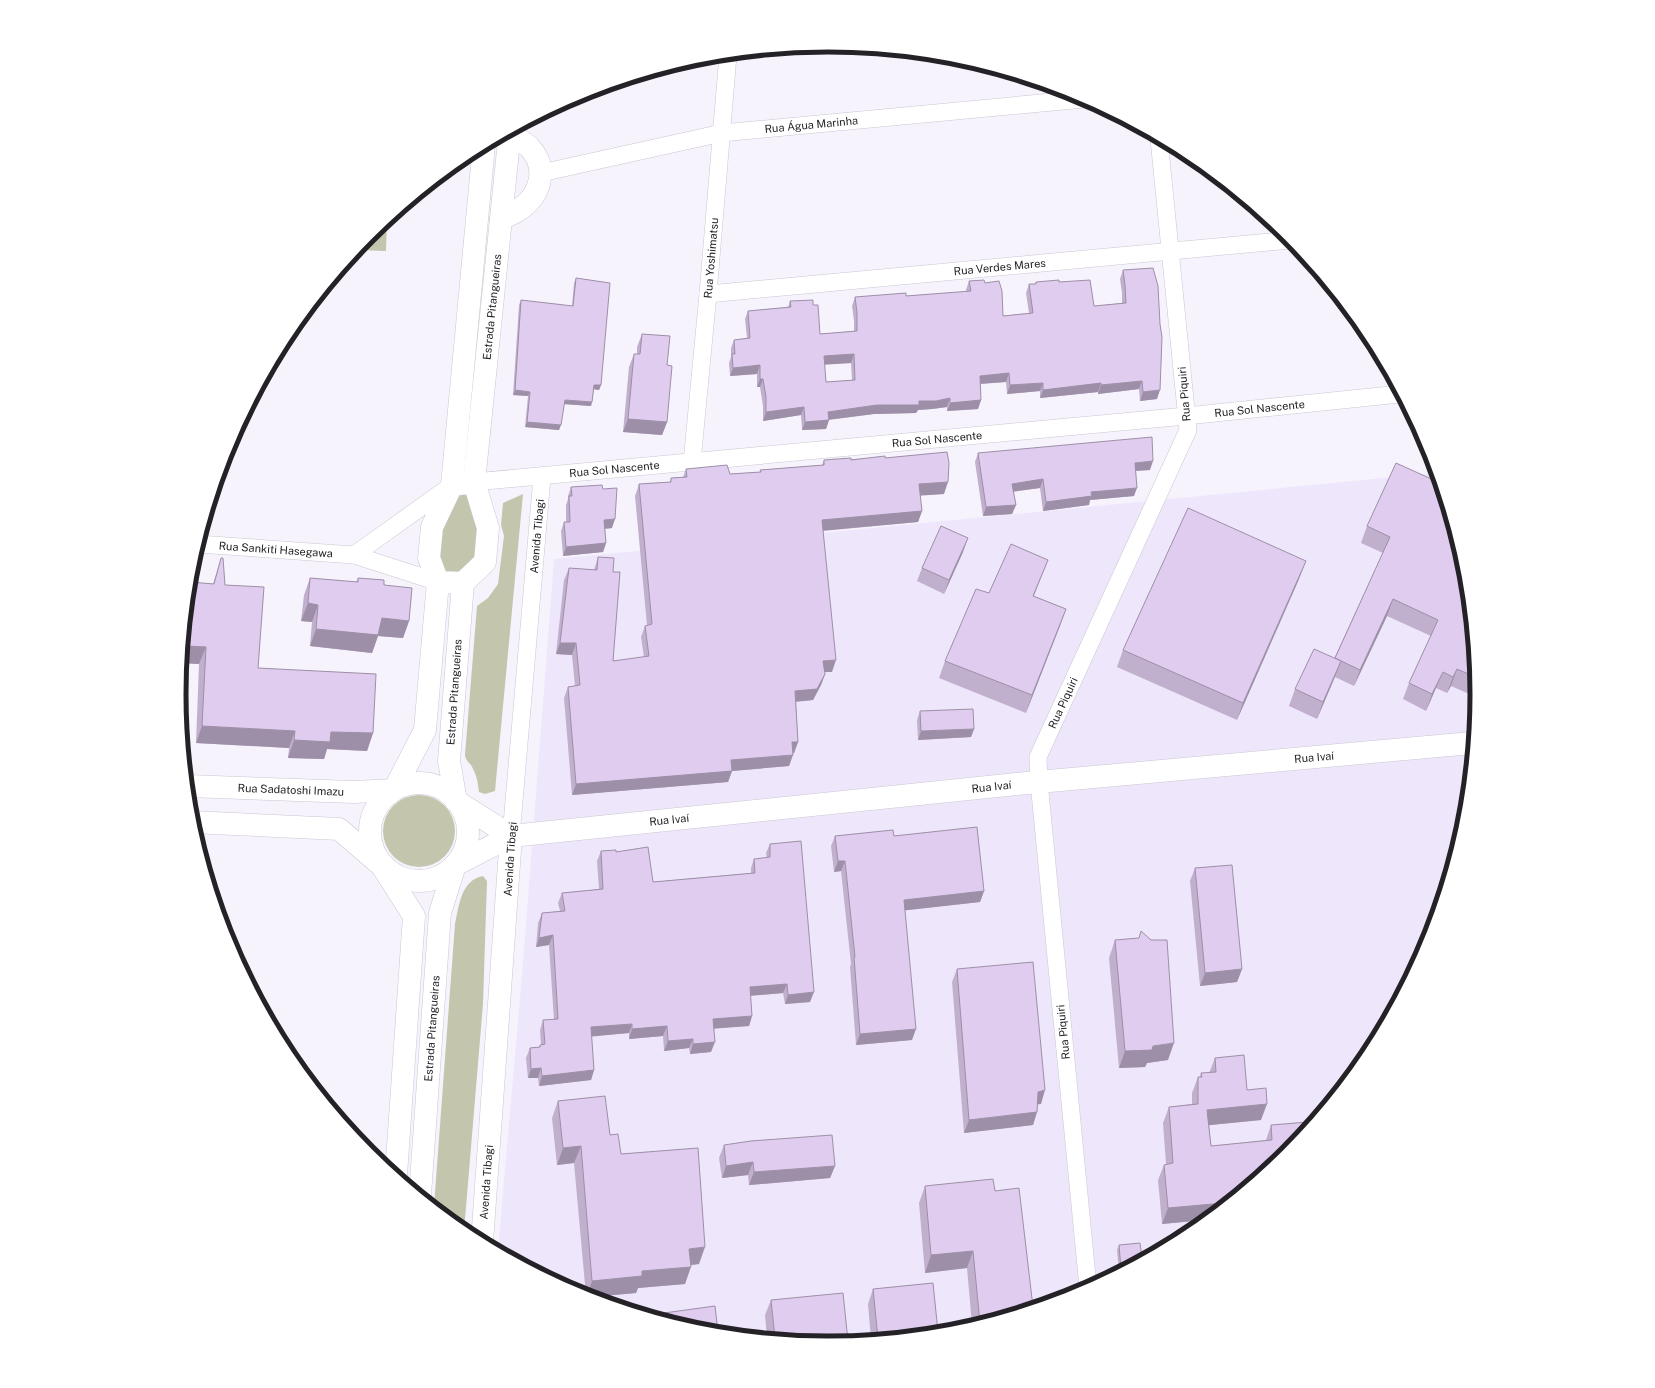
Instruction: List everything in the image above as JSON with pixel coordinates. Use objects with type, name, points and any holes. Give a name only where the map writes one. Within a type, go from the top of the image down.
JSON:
[{"type":"street","name":"Rua Yoshimatsu","points":[[692,462],[728,60]]},
{"type":"street","name":"Rua Água Marinha","points":[[541,172],[722,133],[1071,100]]},
{"type":"street","points":[[501,219],[520,210],[527,204],[538,187],[541,172],[538,160],[531,149],[524,142],[512,135]]},
{"type":"street","name":"Estrada Pitangueiras","points":[[474,482],[509,137]]},
{"type":"street","name":"Rua Piquiri","points":[[1087,1281],[1039,782],[1038,757],[1188,430],[1160,145]]},
{"type":"street","name":"Estrada Pitangueiras","points":[[452,485],[483,152]]},
{"type":"street","name":"Rua Verdes Mares","points":[[708,294],[1282,241]]},
{"type":"street","name":"Rua Sol Nascente","points":[[474,482],[1186,416],[1395,395]]},
{"type":"street","name":"Avenida Tibagi","points":[[480,1234],[542,476]]},
{"type":"street","points":[[354,555],[452,485],[474,482],[488,528],[485,562],[462,583],[438,582]]},
{"type":"street","points":[[394,790],[425,730],[438,582],[429,558],[432,527],[452,485]]},
{"type":"street","name":"Rua Sankiti Hasegawa","points":[[203,544],[354,555],[438,582]]},
{"type":"street","name":"Estrada Pitangueiras","points":[[456,801],[449,761],[462,583]]},
{"type":"street","name":"Rua Ivaí","points":[[455,865],[512,836],[1039,782],[1467,743]]},
{"type":"street","points":[[396,1170],[414,916],[372,849],[370,830],[374,811],[386,796],[394,790],[413,783],[427,784],[442,789],[456,801],[512,836]]},
{"type":"street","name":"Rua Sadatoshi Imazu","points":[[192,786],[354,792],[394,790]]},
{"type":"street","points":[[199,822],[339,829],[382,866],[399,878],[419,882],[439,878],[455,865],[465,848],[468,828],[466,818],[456,801]]},
{"type":"street","name":"Estrada Pitangueiras","points":[[420,1190],[440,913],[455,865]]},
{"type":"shaded area","points":[[1430,473],[1448,528],[1457,569],[1464,610],[1470,694],[1464,778],[1457,819],[1448,860],[1421,940],[1383,1015],[1361,1051],[1337,1085],[1281,1148],[1251,1177],[1184,1228],[1111,1270],[1073,1287],[1034,1302],[953,1324],[911,1331],[869,1335],[828,1336],[786,1335],[744,1331],[702,1324],[621,1302],[582,1287],[544,1270],[498,1245],[523,963],[554,559]]},
{"type":"green space","points":[[387,228],[386,251],[364,250]]},
{"type":"green space","points":[[468,492],[481,537],[471,570],[446,574],[439,568],[440,531],[458,493]]},
{"type":"green space","points":[[523,494],[495,791],[485,794],[479,792],[475,774],[465,755],[477,606],[488,598],[498,584],[504,536],[501,525],[503,503]]},
{"type":"green space","points":[[412,795],[426,795],[433,797],[445,805],[453,817],[455,831],[453,845],[445,857],[433,865],[426,867],[412,867],[405,865],[393,857],[385,845],[383,838],[383,824],[385,817],[393,805],[405,797]]},
{"type":"green space","points":[[483,876],[487,881],[483,1004],[465,1223],[434,1201],[455,924],[462,895],[470,883],[476,878]]},
{"type":"building","points":[[1153,268],[1158,286],[1162,337],[1160,390],[1143,392],[1142,381],[1101,385],[1101,383],[1043,390],[1043,383],[1010,385],[1009,373],[980,376],[981,400],[950,403],[950,398],[936,401],[919,401],[919,405],[877,405],[828,412],[829,420],[805,422],[804,407],[766,412],[766,397],[763,379],[760,379],[760,365],[733,368],[732,354],[735,354],[734,340],[750,338],[748,311],[791,307],[790,301],[813,300],[813,305],[818,305],[820,334],[857,331],[855,297],[906,293],[906,296],[971,291],[969,281],[984,280],[985,283],[999,281],[1002,291],[1003,316],[1033,313],[1029,284],[1036,284],[1036,282],[1090,280],[1094,306],[1126,303],[1123,270]],"holes":[[[854,354],[855,380],[826,382],[824,356]]]},
{"type":"building","points":[[576,278],[610,283],[601,385],[594,385],[592,402],[565,400],[561,425],[527,422],[530,392],[515,390],[521,300],[573,306]]},
{"type":"building","points":[[642,334],[670,336],[667,365],[672,366],[667,422],[628,419],[634,354],[640,354]]},
{"type":"building","points":[[1152,437],[1153,461],[1135,463],[1137,488],[1091,492],[1092,496],[1046,502],[1043,479],[1012,484],[1016,505],[986,507],[978,453]]},
{"type":"building","points":[[947,452],[949,463],[948,482],[919,484],[922,511],[822,520],[836,660],[823,661],[825,674],[817,689],[795,691],[798,742],[792,742],[793,755],[731,760],[732,771],[576,784],[568,687],[580,685],[576,643],[560,643],[569,568],[597,570],[598,557],[614,558],[613,572],[620,572],[613,661],[649,656],[645,626],[652,624],[639,484],[671,482],[671,478],[687,477],[686,469],[727,465],[730,474],[761,472],[760,470],[824,465],[824,460],[851,458],[851,460],[885,456],[885,458]]},
{"type":"building","points":[[1396,463],[1432,479],[1448,528],[1457,569],[1464,610],[1469,674],[1457,669],[1453,677],[1443,672],[1432,694],[1409,683],[1438,620],[1393,599],[1360,670],[1335,658],[1390,537],[1367,526]]},
{"type":"building","points":[[602,485],[603,489],[617,488],[615,519],[604,520],[606,543],[566,547],[564,522],[570,522],[569,496],[572,496],[571,487]]},
{"type":"building","points":[[1188,508],[1306,561],[1243,703],[1123,650]]},
{"type":"building","points":[[941,526],[968,538],[949,580],[922,568]]},
{"type":"building","points":[[1011,544],[1048,560],[1033,596],[1066,609],[1032,695],[945,661],[976,589],[989,593]]},
{"type":"building","points":[[221,558],[223,558],[225,585],[264,587],[258,668],[376,674],[373,733],[331,732],[330,742],[294,740],[295,731],[202,726],[206,647],[188,646],[196,582],[214,584]]},
{"type":"building","points":[[310,578],[358,582],[358,578],[384,580],[384,585],[412,588],[409,621],[382,618],[378,635],[316,629],[318,605],[308,603]]},
{"type":"building","points":[[1314,649],[1341,661],[1323,702],[1295,689]]},
{"type":"building","points":[[973,709],[974,729],[921,731],[920,711]]},
{"type":"building","points":[[977,827],[984,891],[904,900],[916,1029],[860,1034],[855,957],[845,861],[838,861],[835,836],[893,830],[894,836]]},
{"type":"building","points":[[801,841],[814,992],[788,995],[787,984],[750,987],[752,1016],[713,1019],[715,1042],[693,1044],[693,1039],[668,1041],[667,1026],[632,1029],[632,1024],[591,1027],[594,1070],[542,1076],[541,1068],[531,1069],[530,1048],[540,1047],[540,1045],[545,1044],[543,1020],[558,1019],[553,935],[539,938],[542,913],[565,911],[562,893],[603,889],[601,851],[616,850],[616,852],[648,847],[653,882],[755,873],[754,859],[770,857],[770,844]]},
{"type":"building","points":[[1232,865],[1242,969],[1205,973],[1195,868]]},
{"type":"building","points":[[1141,931],[1151,940],[1167,940],[1174,1043],[1153,1046],[1152,1050],[1125,1051],[1115,940],[1139,938]]},
{"type":"building","points":[[1033,962],[1045,1090],[1038,1092],[1037,1112],[969,1120],[957,969]]},
{"type":"building","points":[[1244,1055],[1247,1090],[1266,1088],[1267,1104],[1207,1110],[1211,1146],[1272,1140],[1271,1125],[1305,1122],[1251,1177],[1217,1204],[1168,1208],[1164,1165],[1173,1163],[1169,1107],[1198,1104],[1198,1077],[1202,1077],[1201,1073],[1216,1072],[1215,1058]]},
{"type":"building","points":[[605,1096],[610,1135],[618,1134],[621,1154],[698,1148],[705,1247],[689,1249],[691,1267],[642,1271],[642,1276],[592,1281],[581,1146],[563,1148],[558,1101]]},
{"type":"building","points":[[832,1135],[835,1166],[754,1172],[753,1162],[726,1166],[724,1145],[751,1141]]},
{"type":"building","points":[[993,1179],[995,1191],[1019,1188],[1032,1302],[979,1318],[973,1251],[931,1255],[925,1186]]},
{"type":"building","points":[[1140,1243],[1141,1254],[1121,1265],[1119,1245]]},
{"type":"building","points":[[933,1283],[937,1327],[878,1334],[873,1289]]},
{"type":"building","points":[[843,1293],[847,1336],[775,1334],[771,1300]]},
{"type":"building","points":[[715,1306],[717,1327],[664,1315],[664,1313]]}]
